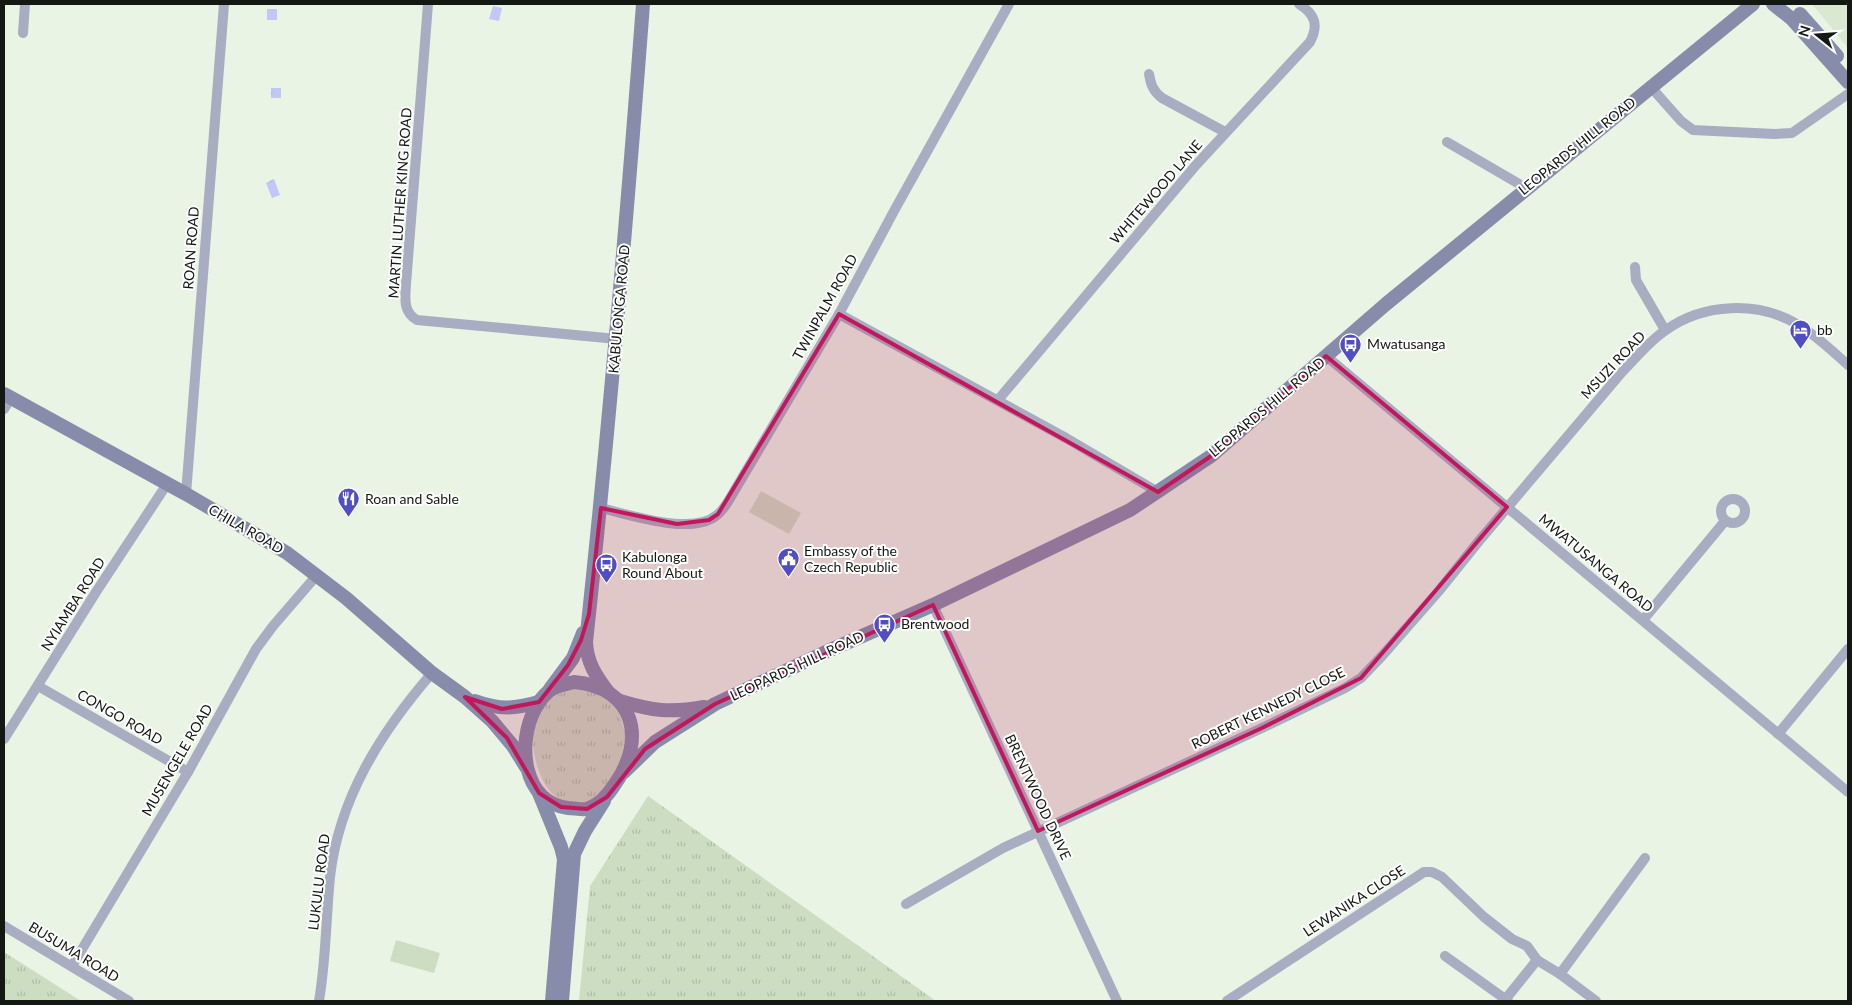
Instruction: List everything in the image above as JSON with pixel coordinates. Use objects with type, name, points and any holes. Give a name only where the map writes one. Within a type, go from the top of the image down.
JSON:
[{"type":"main road","name":"KABULONGA ROAD","points":[[608,692],[595,674],[589,660],[586,642],[617,339],[643,4]]},
{"type":"main road","points":[[1747,6],[1785,6],[1818,34],[1848,69]]},
{"type":"main road","name":"LEOPARDS HILL ROAD","points":[[624,772],[655,742],[715,704],[828,651],[933,605],[1130,510],[1211,456],[1386,304],[1747,6]]},
{"type":"main road","points":[[1785,6],[1792,19],[1848,82]]},
{"type":"main road","name":"CHILA ROAD","points":[[6,400],[186,494],[287,553],[377,624],[432,673],[465,697],[499,727],[514,746],[526,767]]},
{"type":"main road","name":"KABULONGA ROAD","points":[[543,697],[564,672],[577,651],[590,614]]},
{"type":"main road","points":[[552,1001],[564,859],[539,793],[526,767],[524,742],[527,725],[543,697],[562,684],[574,682],[595,686],[608,692],[620,701],[629,718],[632,731],[630,754],[624,772],[585,831],[574,854],[562,1001]]},
{"type":"main road","name":"CHILA ROAD","points":[[465,697],[491,707],[502,708],[524,706],[543,697]]},
{"type":"main road","name":"LEOPARDS HILL ROAD","points":[[620,701],[664,712],[715,704]]},
{"type":"main road","points":[[539,793],[561,807],[579,809],[587,809],[607,797]]},
{"type":"street","points":[[23,33],[25,4]]},
{"type":"street","name":"ROAN ROAD","points":[[186,494],[224,4]]},
{"type":"street","name":"MARTIN LUTHER KING ROAD","points":[[428,4],[406,284],[407,309],[411,316],[417,320],[617,339]]},
{"type":"street","name":"TWINPALM ROAD","points":[[601,508],[677,524],[710,520],[718,514],[729,500],[839,314],[894,211],[1010,4]]},
{"type":"street","name":"WHITEWOOD LANE","points":[[998,400],[1196,165],[1310,42],[1315,33],[1316,24],[1308,9],[1299,4]]},
{"type":"street","points":[[1149,74],[1152,87],[1162,98],[1225,132]]},
{"type":"street","points":[[1650,86],[1681,121],[1693,130],[1775,134],[1792,133],[1848,94]]},
{"type":"street","points":[[1447,142],[1526,188]]},
{"type":"street","points":[[1635,267],[1636,280],[1665,330]]},
{"type":"street","name":"MSUZI ROAD","points":[[1508,507],[1642,350],[1665,330],[1690,317],[1712,310],[1734,308],[1761,310],[1797,324],[1807,330],[1848,364]]},
{"type":"street","points":[[839,314],[998,400],[1158,492]]},
{"type":"street","name":"MWATUSANGA ROAD","points":[[1326,356],[1848,792]]},
{"type":"street","name":"NYIAMBA ROAD","points":[[4,739],[166,484]]},
{"type":"street","name":"ROBERT KENNEDY CLOSE","points":[[906,904],[1003,848],[1262,728],[1345,688],[1361,678],[1438,592],[1508,507]]},
{"type":"street","points":[[1643,620],[1725,521]]},
{"type":"street","name":"MUSENGELE ROAD","points":[[72,966],[188,772],[256,649],[273,626],[317,576]]},
{"type":"street","name":"BRENTWOOD DRIVE","points":[[933,605],[1117,1001]]},
{"type":"street","points":[[1778,734],[1848,649]]},
{"type":"street","name":"LUKULU ROAD","points":[[320,1001],[330,876],[336,844],[350,796],[376,747],[409,699],[432,673]]},
{"type":"street","name":"CONGO ROAD","points":[[38,686],[188,772]]},
{"type":"street","points":[[1560,974],[1645,858]]},
{"type":"street","name":"LEWANIKA CLOSE","points":[[1227,1001],[1424,872],[1432,872],[1442,877],[1484,917],[1512,939],[1527,946],[1537,960],[1560,974],[1596,1001]]},
{"type":"street","name":"BUSUMA ROAD","points":[[4,926],[129,1001]]},
{"type":"street","points":[[1445,956],[1506,1000],[1537,960]]},
{"type":"highlighted area","points":[[839,314],[1158,492],[1211,456],[1326,356],[1507,507],[1361,678],[1262,728],[1038,831],[933,605],[715,704],[645,749],[607,797],[587,809],[561,807],[539,793],[507,738],[465,697],[502,709],[539,702],[568,665],[581,640],[589,614],[601,508],[677,524],[709,520],[718,514]]},
{"type":"shaded area","points":[[1812,4],[1848,4],[1848,48]]},
{"type":"green space","points":[[761,491],[801,513],[789,534],[749,512]]},
{"type":"green space","points":[[576,687],[591,689],[612,702],[619,713],[626,735],[619,767],[609,786],[586,805],[562,800],[549,790],[539,771],[533,747],[534,724],[540,709],[549,700]]},
{"type":"green space","points":[[648,796],[936,1001],[579,1001],[590,886]]},
{"type":"green space","points":[[396,940],[440,953],[434,973],[390,961]]},
{"type":"green space","points":[[4,952],[81,1001],[4,1001]]},
{"type":"water","points":[[493,6],[502,8],[499,21],[489,19]]},
{"type":"water","points":[[267,9],[277,9],[277,20],[267,20]]},
{"type":"water","points":[[271,88],[281,88],[281,98],[271,98]]},
{"type":"water","points":[[274,179],[280,195],[272,198],[266,183]]},
{"type":"place","name":"bb","points":[[1801,349]]},
{"type":"place","name":"Mwatusanga","points":[[1351,363]]},
{"type":"place","name":"Roan and Sable","points":[[349,518]]},
{"type":"place","name":"Embassy of the Czech Republic","points":[[788,578]]},
{"type":"place","name":"Kabulonga Round About","points":[[606,584]]},
{"type":"place","name":"Brentwood","points":[[885,643]]}]
